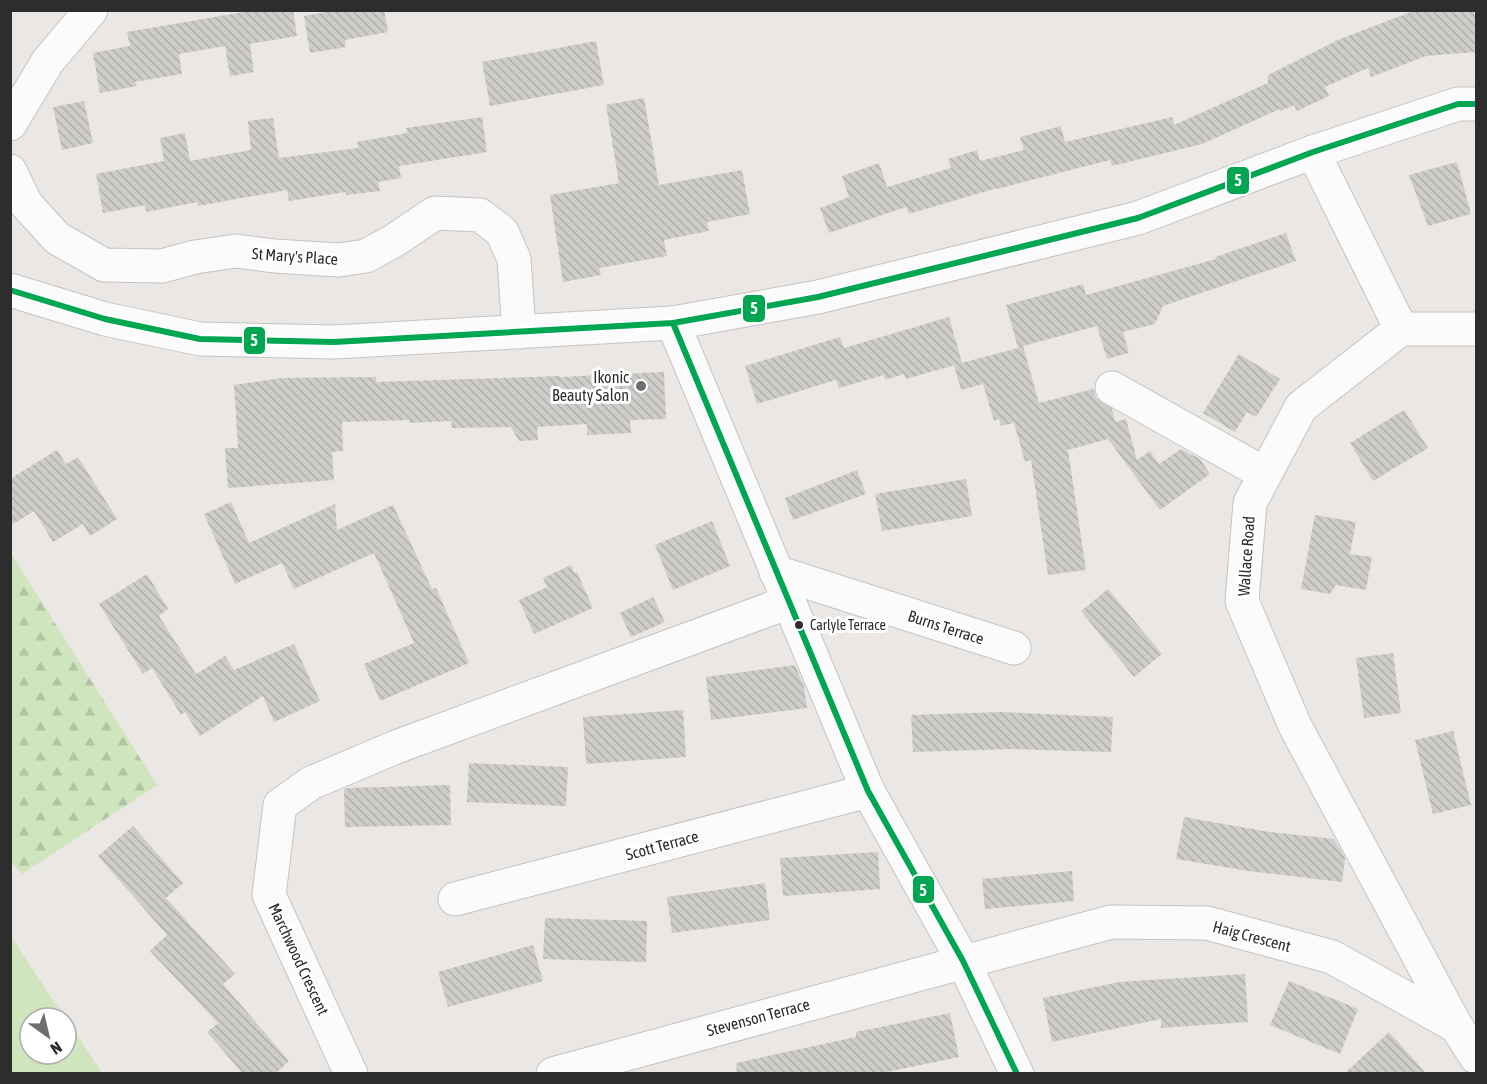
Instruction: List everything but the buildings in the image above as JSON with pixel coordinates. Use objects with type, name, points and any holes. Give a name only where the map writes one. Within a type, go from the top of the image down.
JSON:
[{"type":"street","points":[[10,124],[48,61],[91,10]]},
{"type":"street","points":[[10,290],[105,319],[200,339],[334,342],[673,323],[818,297],[1138,218],[1313,152],[1458,104],[1476,104]]},
{"type":"street","points":[[1313,152],[1401,329],[1476,329]]},
{"type":"street","name":"St Mary's Place","points":[[10,171],[26,204],[57,238],[104,265],[162,266],[195,257],[236,251],[339,260],[366,256],[435,213],[480,215],[502,232],[514,259],[519,332]]},
{"type":"street","points":[[673,323],[868,790],[963,962],[1017,1074]]},
{"type":"street","name":"Wallace Road","points":[[1401,329],[1302,407],[1250,503],[1242,601],[1295,726],[1456,1026],[1476,1057]]},
{"type":"street","points":[[1112,388],[1265,474]]},
{"type":"street","name":"Burns Terrace","points":[[776,572],[1014,648]]},
{"type":"street","name":"Marchwood Crescent","points":[[351,1074],[269,895],[280,805],[310,783],[396,747],[789,602]]},
{"type":"street","name":"Scott Terrace","points":[[455,899],[868,790]]},
{"type":"street","name":"Haig Crescent","points":[[963,962],[1111,922],[1207,923],[1332,957],[1456,1026]]},
{"type":"street","name":"Stevenson Terrace","points":[[553,1074],[963,962]]},
{"type":"green space","points":[[10,552],[157,785],[22,874],[10,861]]},
{"type":"green space","points":[[10,935],[57,1006],[18,1006],[18,1066],[78,1066],[78,1037],[102,1073],[11,1073]]},
{"type":"transit line","name":"5","points":[[10,290],[105,319],[200,339],[334,342],[673,323],[818,297],[1138,218],[1313,152],[1458,104],[1476,104]]},
{"type":"transit line","name":"5","points":[[673,323],[868,791],[963,961],[1017,1074]]},
{"type":"place","name":"Ikonic Beauty Salon","points":[[641,386]]},
{"type":"place","name":"Carlyle Terrace","points":[[799,625]]}]
